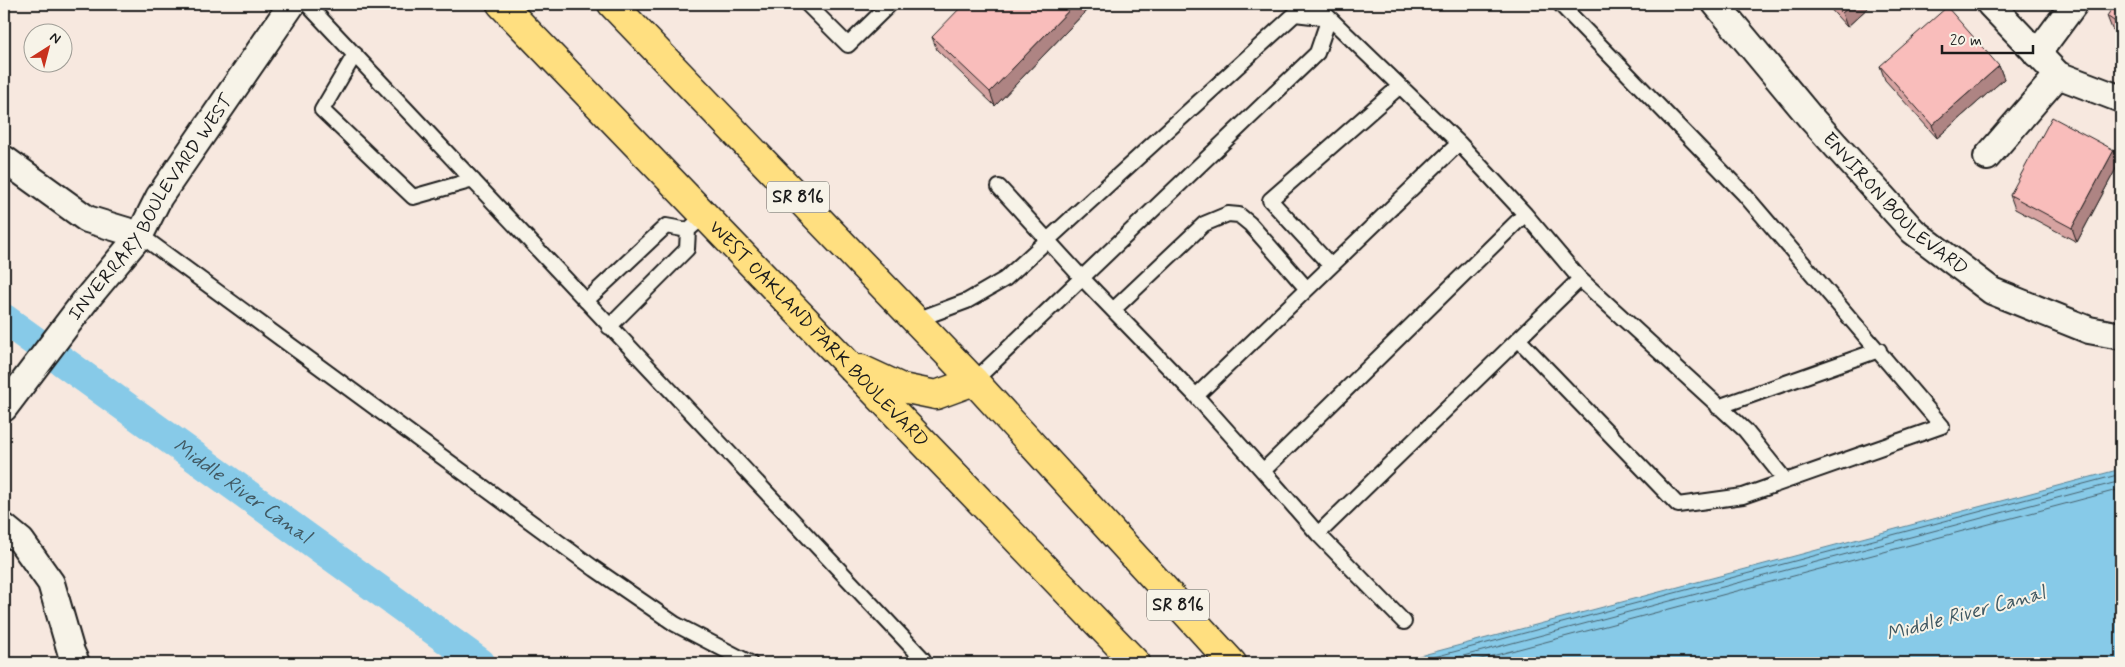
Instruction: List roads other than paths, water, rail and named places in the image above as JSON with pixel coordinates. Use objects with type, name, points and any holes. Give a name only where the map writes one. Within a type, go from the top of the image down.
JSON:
[{"type":"main road","name":"WEST OAKLAND PARK BOULEVARD","points":[[501,4],[696,223],[843,360],[1136,663]]},
{"type":"main road","name":"SR 816","points":[[612,4],[974,381],[1232,663]]},
{"type":"main road","points":[[843,360],[902,388],[936,395],[974,381]]},
{"type":"street","name":"INVERRARY BOULEVARD WEST","points":[[5,406],[85,301],[140,235],[159,197],[292,4]]},
{"type":"street","name":"ENVIRON BOULEVARD","points":[[1716,4],[1810,117],[1913,231],[1992,290],[2089,330],[2121,336]]},
{"type":"street","points":[[1990,4],[2058,75],[2121,99]]},
{"type":"street","points":[[2037,54],[2074,4]]},
{"type":"street","points":[[1986,157],[2058,75]]},
{"type":"street","points":[[4,159],[88,219],[140,235]]},
{"type":"street","points":[[12,534],[52,583],[71,659]]},
{"type":"lane","points":[[307,4],[474,180],[923,662]]},
{"type":"lane","points":[[807,4],[848,45],[890,4]]},
{"type":"lane","points":[[1315,4],[1459,143],[1525,214],[1580,279],[1744,430],[1786,481]]},
{"type":"lane","points":[[1518,339],[1678,505],[1743,496],[1942,426],[1744,194],[1560,4]]},
{"type":"lane","points":[[916,320],[967,301],[1005,278],[1294,14],[1329,18]]},
{"type":"lane","points":[[974,381],[1317,53],[1329,18]]},
{"type":"lane","points":[[355,54],[322,110],[413,197],[474,180]]},
{"type":"lane","points":[[1331,266],[1270,200],[1400,86]]},
{"type":"lane","points":[[1196,396],[1459,143]]},
{"type":"lane","points":[[999,187],[1112,310],[1196,396],[1318,534],[1404,622]]},
{"type":"lane","points":[[1112,310],[1204,224],[1228,214],[1239,215],[1250,224],[1308,289]]},
{"type":"lane","points":[[1263,471],[1525,214]]},
{"type":"lane","points":[[586,301],[666,226],[696,223],[687,249],[610,327]]},
{"type":"lane","points":[[140,235],[594,569],[675,624],[750,663]]},
{"type":"lane","points":[[1318,534],[1580,279]]},
{"type":"lane","points":[[1718,406],[1879,350]]},
{"type":"water","points":[[2121,469],[2121,663],[1393,663]]},
{"type":"waterway","name":"Middle River Canal","points":[[4,319],[480,663]]}]
